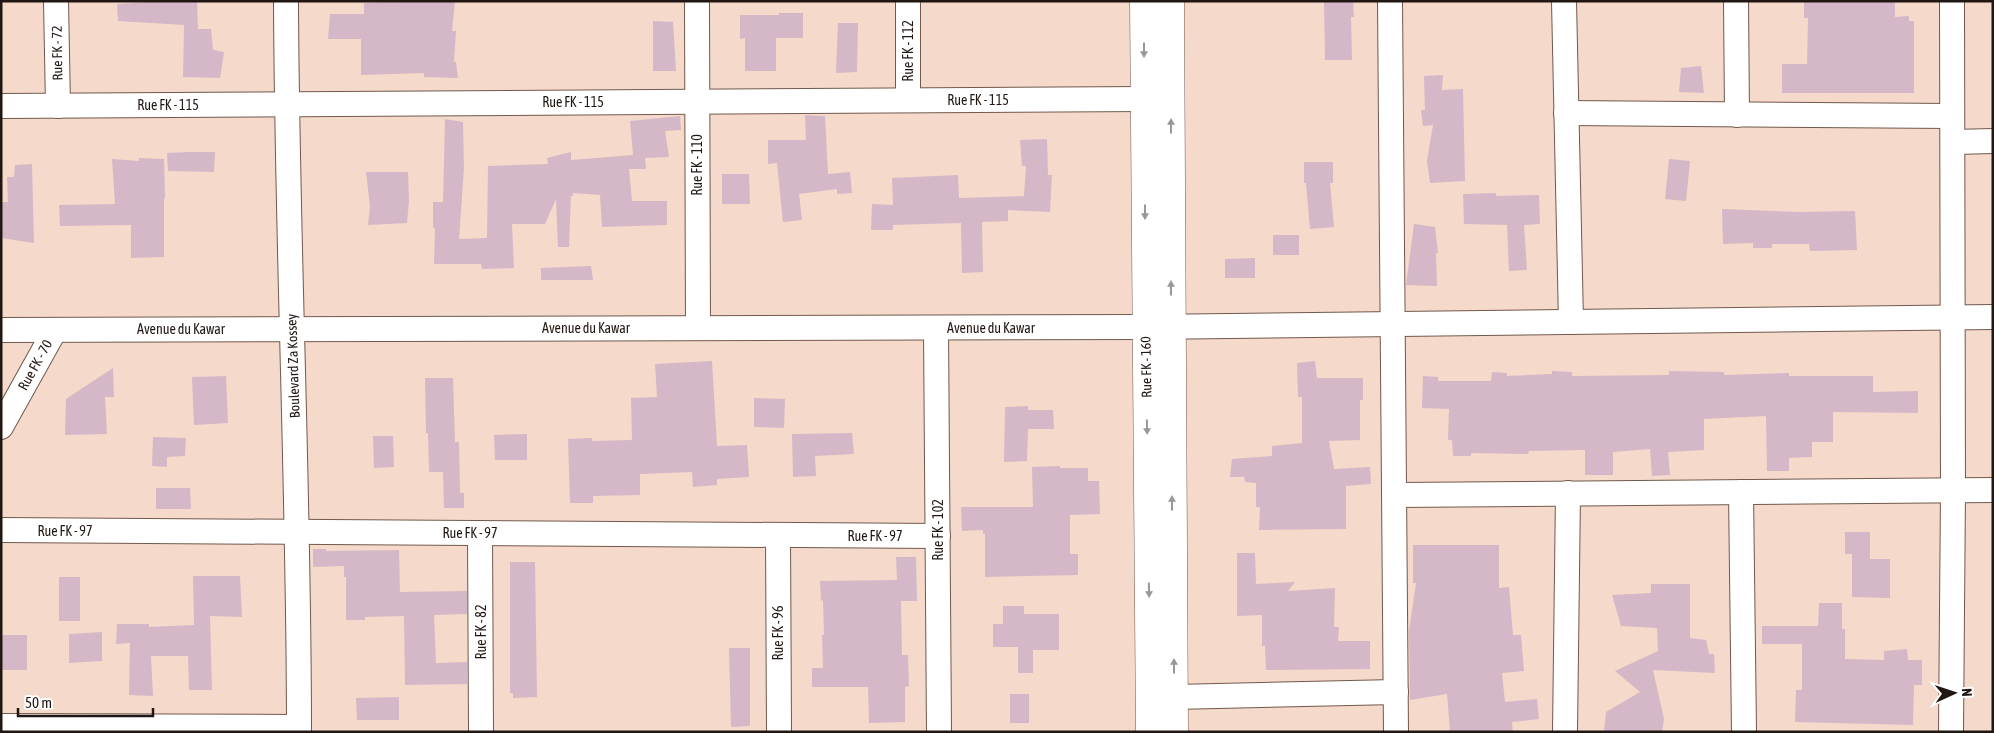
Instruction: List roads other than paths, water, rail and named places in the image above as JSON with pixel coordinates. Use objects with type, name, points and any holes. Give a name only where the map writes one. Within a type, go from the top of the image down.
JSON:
[{"type":"main road","name":"Rue FK - 160","points":[[1144,1],[1145,99],[1159,327],[1174,732]]},
{"type":"main road","name":"Rue FK - 160","points":[[1150,732],[1159,327],[1170,1]]},
{"type":"street","name":"Rue FK - 72","points":[[56,1],[58,106]]},
{"type":"street","name":"Boulevard Za Kossey","points":[[286,1],[286,104],[297,532],[299,729]]},
{"type":"street","name":"Rue FK - 110","points":[[697,1],[698,328]]},
{"type":"street","name":"Rue FK - 112","points":[[908,1],[908,100]]},
{"type":"street","points":[[1390,1],[1396,732]]},
{"type":"street","points":[[1564,1],[1571,322]]},
{"type":"street","points":[[1736,1],[1737,115]]},
{"type":"street","points":[[1951,732],[1953,491],[1952,1]]},
{"type":"street","name":"Rue FK - 115","points":[[1,106],[1145,99]]},
{"type":"street","points":[[1566,113],[1952,116]]},
{"type":"street","points":[[1952,142],[1993,141]]},
{"type":"street","name":"Avenue du Kawar","points":[[1,330],[1159,327],[1993,317]]},
{"type":"street","name":"Rue FK - 102","points":[[936,328],[939,732]]},
{"type":"street","name":"Rue FK - 70","points":[[1,427],[55,330]]},
{"type":"street","points":[[1394,494],[1993,490]]},
{"type":"street","points":[[1741,492],[1744,732]]},
{"type":"street","points":[[1565,732],[1568,493]]},
{"type":"street","name":"Rue FK - 97","points":[[1,530],[938,536]]},
{"type":"street","name":"Rue FK - 82","points":[[480,533],[481,732]]},
{"type":"street","name":"Rue FK - 96","points":[[778,535],[779,732]]},
{"type":"street","points":[[1174,696],[1396,692]]},
{"type":"street","points":[[1,726],[102,729],[299,729]]}]
